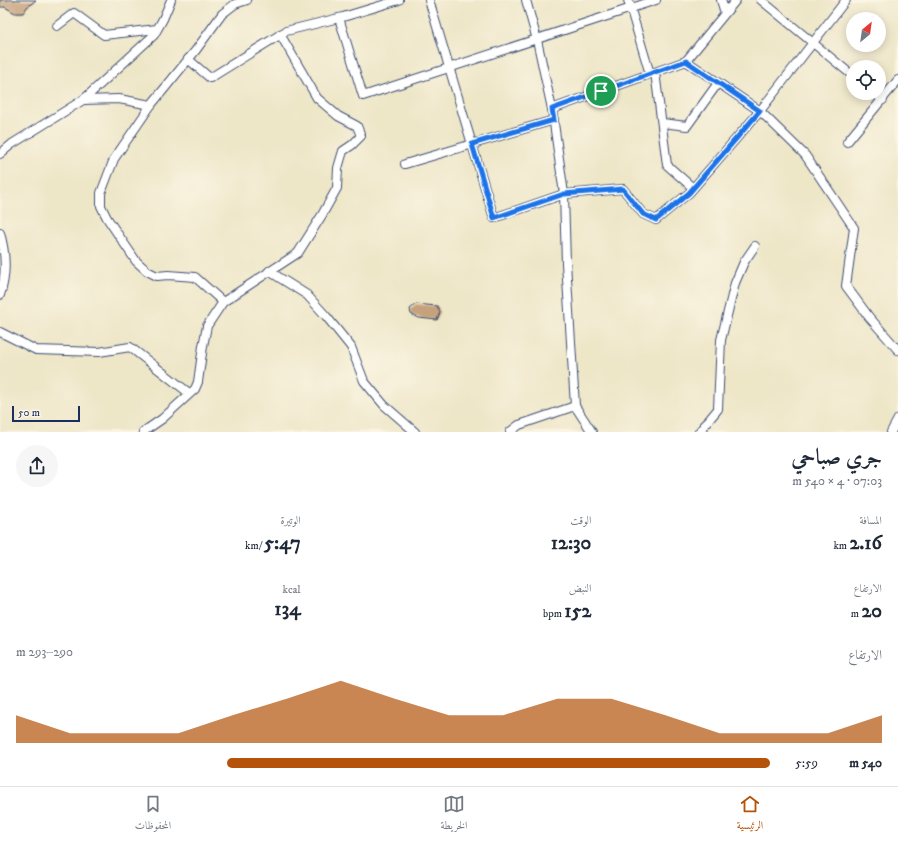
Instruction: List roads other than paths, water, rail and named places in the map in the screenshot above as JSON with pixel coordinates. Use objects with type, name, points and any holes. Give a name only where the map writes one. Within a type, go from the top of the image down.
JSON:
[{"type":"street","points":[[0,154],[12,144],[82,100],[154,34],[163,19],[171,0]]},
{"type":"street","points":[[222,302],[195,277],[168,275],[157,276],[147,271],[136,261],[107,218],[101,206],[101,193],[114,159],[151,105],[188,60],[222,14],[235,4],[247,0]]},
{"type":"street","points":[[188,60],[210,78],[286,31],[339,18],[399,0]]},
{"type":"street","points":[[429,0],[494,218],[564,194],[623,189],[643,214],[656,220],[689,193],[760,111],[846,0]]},
{"type":"street","points":[[526,0],[537,40],[552,109],[564,194],[566,263],[575,406],[592,432]]},
{"type":"street","points":[[628,0],[652,73],[662,124],[667,165],[693,188]]},
{"type":"street","points":[[339,18],[363,96],[656,0]]},
{"type":"street","points":[[721,0],[725,13]]},
{"type":"street","points":[[552,109],[686,61],[736,0]]},
{"type":"street","points":[[761,0],[846,70]]},
{"type":"street","points":[[57,26],[74,14],[104,34],[157,29]]},
{"type":"street","points":[[143,432],[162,419],[195,389],[198,382],[202,346],[207,326],[222,302],[298,253],[337,188],[338,168],[343,151],[361,136],[357,126],[338,116],[316,98],[280,34]]},
{"type":"street","points":[[686,61],[760,111],[805,155],[854,228],[846,286],[898,350]]},
{"type":"street","points":[[886,96],[898,80]]},
{"type":"street","points":[[662,124],[688,126],[718,83]]},
{"type":"street","points":[[82,100],[119,99],[151,105]]},
{"type":"street","points":[[847,142],[883,100]]},
{"type":"street","points":[[405,164],[554,120]]},
{"type":"street","points":[[0,233],[4,247],[6,266],[0,295]]},
{"type":"street","points":[[699,432],[718,409],[721,340],[735,283],[744,262],[755,246]]},
{"type":"street","points":[[269,271],[307,295],[351,347],[364,381],[384,405],[415,432]]},
{"type":"street","points":[[0,332],[36,350],[98,352],[130,347],[190,394]]},
{"type":"street","points":[[510,432],[519,425],[575,406]]},
{"type":"street","points":[[891,432],[898,419]]}]
